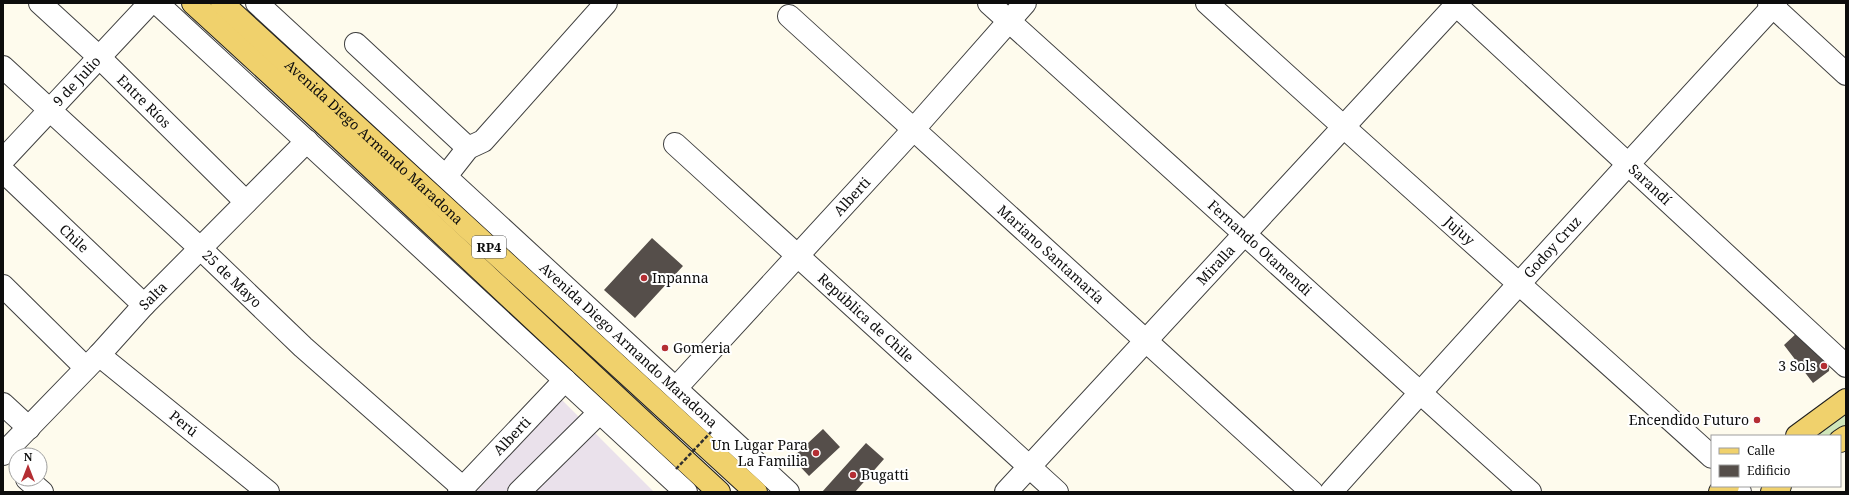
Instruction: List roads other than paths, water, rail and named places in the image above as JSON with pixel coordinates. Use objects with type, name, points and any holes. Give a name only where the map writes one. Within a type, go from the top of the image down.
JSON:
[{"type":"main road","name":"Avenida Diego Armando Maradona","points":[[193,3],[322,121],[568,353],[719,492]]},
{"type":"main road","name":"Avenida Diego Armando Maradona","points":[[222,3],[756,492]]},
{"type":"main road","points":[[1798,435],[1846,400]]},
{"type":"street","name":"Entre Ríos","points":[[40,3],[98,57],[246,202]]},
{"type":"street","name":"9 de Julio","points":[[3,160],[150,3]]},
{"type":"street","points":[[157,3],[686,492]]},
{"type":"street","name":"Avenida Diego Armando Maradona","points":[[257,3],[788,492]]},
{"type":"street","points":[[446,176],[468,148],[483,141],[606,3]]},
{"type":"street","name":"Fernando Otamendi","points":[[989,3],[1421,391],[1530,492]]},
{"type":"street","name":"Alberti","points":[[676,388],[913,130],[1024,3]]},
{"type":"street","name":"Jujuy","points":[[1207,3],[1344,128],[1711,456]]},
{"type":"street","name":"Miralla","points":[[1006,492],[1344,128],[1456,4]]},
{"type":"street","name":"Sarandí","points":[[1456,4],[1846,366]]},
{"type":"street","points":[[1772,4],[1846,74]]},
{"type":"street","name":"Godoy Cruz","points":[[1331,492],[1519,283],[1629,165],[1772,4]]},
{"type":"street","name":"Mariano Santamaría","points":[[789,16],[1312,492]]},
{"type":"street","points":[[356,44],[468,148]]},
{"type":"street","name":"25 de Mayo","points":[[3,67],[201,249],[303,347],[461,490]]},
{"type":"street","name":"Salta","points":[[3,454],[92,362],[144,305],[307,141]]},
{"type":"street","name":"República de Chile","points":[[675,144],[1057,492]]},
{"type":"street","name":"Chile","points":[[3,171],[144,305]]},
{"type":"street","name":"Perú","points":[[3,286],[92,362],[268,492]]},
{"type":"street","name":"Alberti","points":[[461,490],[565,380]]},
{"type":"street","points":[[3,404],[29,428]]},
{"type":"street","points":[[519,492],[599,413]]},
{"type":"place","name":"Inpanna","points":[[644,278]]},
{"type":"place","name":"Gomeria","points":[[665,348]]},
{"type":"place","name":"3 Sols","points":[[1824,366]]},
{"type":"place","name":"Encendido Futuro","points":[[1757,420]]},
{"type":"place","name":"Un Lugar Para La Familia","points":[[816,453]]},
{"type":"place","name":"Bugatti","points":[[853,475]]}]
